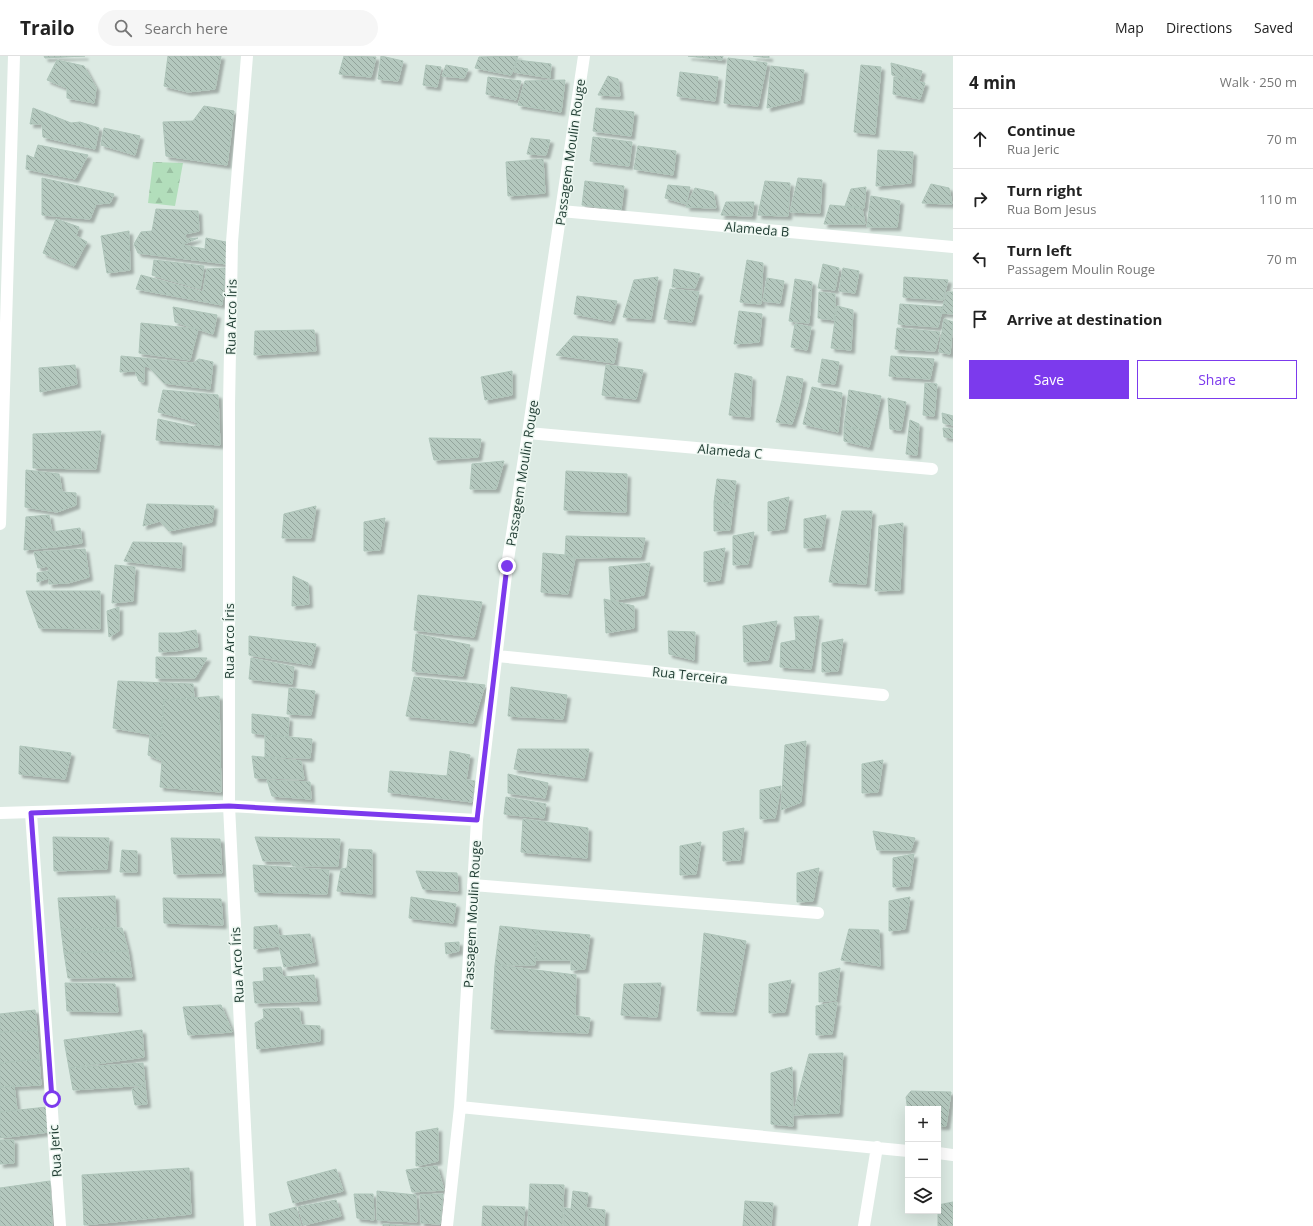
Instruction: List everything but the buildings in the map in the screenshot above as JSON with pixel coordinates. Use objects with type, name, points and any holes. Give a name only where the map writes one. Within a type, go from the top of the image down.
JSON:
[{"type":"street","points":[[0,524],[14,56]]},
{"type":"street","name":"Rua Arco Íris","points":[[247,56],[232,258],[229,405],[229,806],[250,1226]]},
{"type":"street","name":"Passagem Moulin Rouge","points":[[447,1226],[460,1107],[477,820],[507,566],[584,56]]},
{"type":"street","name":"Alameda B","points":[[561,211],[953,248]]},
{"type":"street","name":"Alameda C","points":[[528,433],[932,469]]},
{"type":"street","name":"Rua Terceira","points":[[497,656],[883,694]]},
{"type":"street","points":[[0,813],[229,806],[477,820]]},
{"type":"street","name":"Rua Jeric","points":[[31,813],[60,1226]]},
{"type":"street","points":[[473,885],[818,913]]},
{"type":"street","points":[[460,1107],[905,1150]]},
{"type":"street","points":[[864,1226],[877,1148]]},
{"type":"street","points":[[941,1153],[953,1155]]},
{"type":"green space","points":[[153,162],[183,163],[175,206],[148,203]]},
{"type":"route","points":[[52,1099],[31,813],[229,806],[477,820],[507,566]]}]
